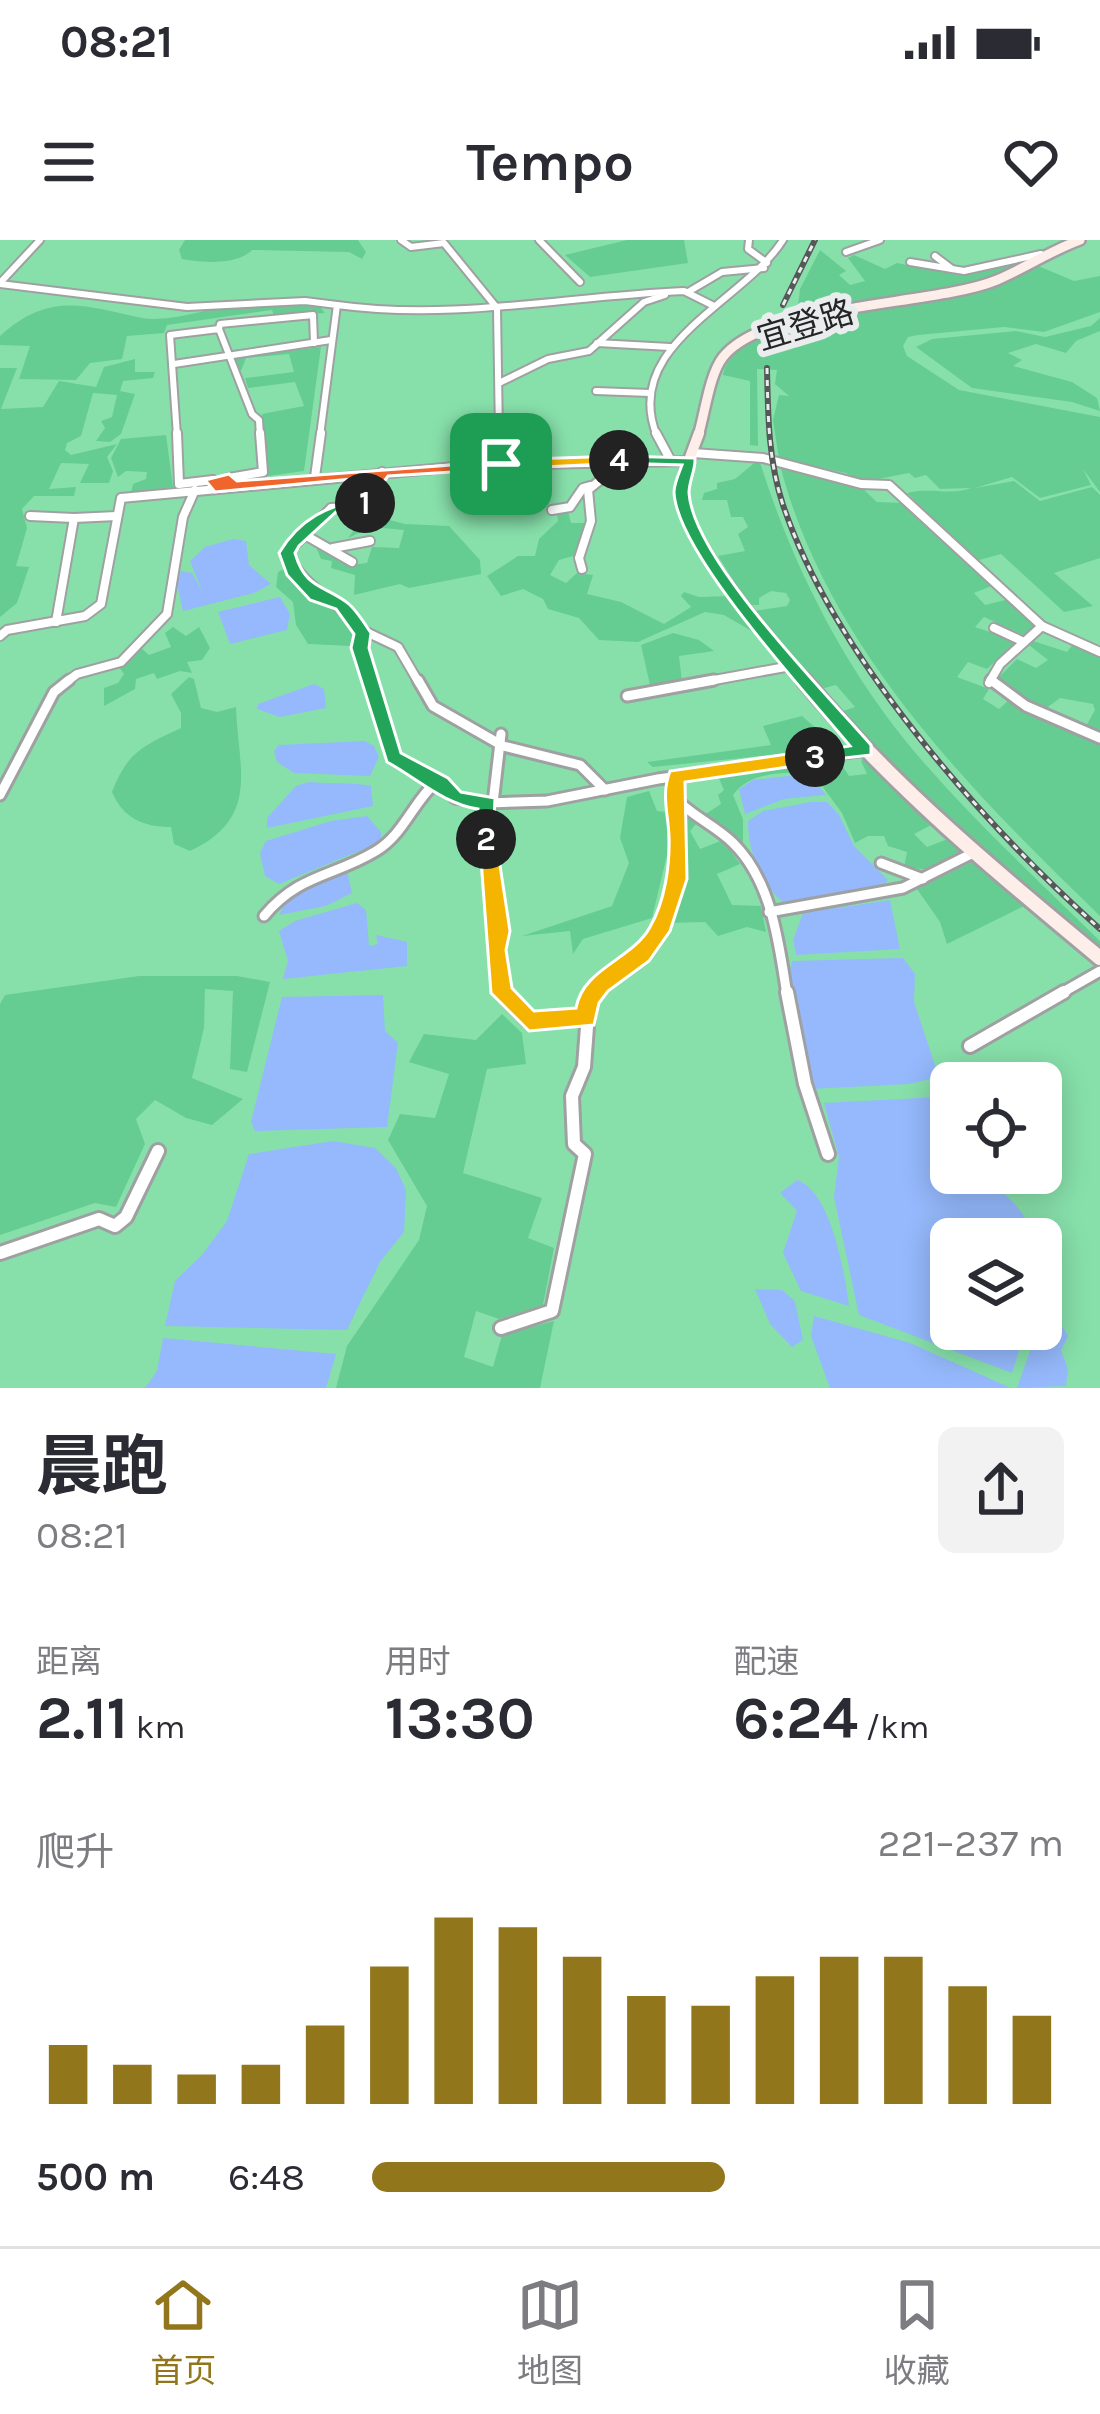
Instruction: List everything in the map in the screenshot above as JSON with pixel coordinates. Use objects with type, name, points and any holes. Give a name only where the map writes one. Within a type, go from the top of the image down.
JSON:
[{"type":"street","points":[[0,284],[42,240]]},
{"type":"street","points":[[400,240],[411,247],[444,243],[497,308],[494,348],[499,383],[494,413],[501,464]]},
{"type":"street","points":[[539,240],[580,282]]},
{"type":"street","points":[[749,240],[748,249],[765,265]]},
{"type":"street","points":[[670,460],[654,434],[647,406],[670,347],[696,316],[765,265],[783,240]]},
{"type":"street","points":[[846,252],[880,240]]},
{"type":"street","name":"宜登路","points":[[1080,240],[1041,254],[995,281],[821,314],[752,336],[722,358],[681,490],[688,519],[735,597],[865,750],[1100,958]]},
{"type":"street","points":[[910,262],[956,272],[1041,254]]},
{"type":"street","points":[[935,256],[956,272]]},
{"type":"street","points":[[499,383],[548,359],[589,351],[644,302],[688,292],[705,277],[765,265]]},
{"type":"street","points":[[0,284],[187,307],[305,301],[408,316],[584,295],[688,292],[713,306]]},
{"type":"street","points":[[315,477],[337,305]]},
{"type":"street","points":[[230,482],[263,472],[259,420],[252,413],[220,324],[313,315],[314,343]]},
{"type":"street","points":[[219,329],[170,335],[180,414],[176,427],[179,484],[501,464],[763,458],[861,484],[889,485],[1042,626],[1100,652]]},
{"type":"street","points":[[174,364],[331,340]]},
{"type":"street","points":[[597,343],[670,347]]},
{"type":"street","points":[[596,391],[650,393]]},
{"type":"street","points":[[552,510],[570,507],[583,488],[604,477],[612,460]]},
{"type":"street","points":[[382,472],[362,506],[331,508],[288,548],[292,571],[316,596],[341,605],[360,628],[398,647],[433,706],[502,740],[580,765],[605,790]]},
{"type":"street","points":[[0,636],[7,630],[85,616],[100,604],[121,498],[214,484]]},
{"type":"street","points":[[582,569],[579,558],[588,540],[590,486]]},
{"type":"street","points":[[0,795],[54,692],[76,674],[121,662],[167,614],[183,517],[195,490]]},
{"type":"street","points":[[30,516],[117,516]]},
{"type":"street","points":[[56,622],[74,518]]},
{"type":"street","points":[[305,535],[352,562]]},
{"type":"street","points":[[333,548],[370,541]]},
{"type":"street","points":[[1042,626],[1000,664],[989,683],[1026,706],[1100,738]]},
{"type":"street","points":[[360,628],[360,648],[393,757],[437,781],[455,798],[490,803],[547,801],[677,776],[865,750]]},
{"type":"street","points":[[994,628],[1024,642]]},
{"type":"street","points":[[627,696],[791,666]]},
{"type":"street","points":[[502,740],[486,841],[500,931],[495,950],[502,993],[529,1021],[586,1018]]},
{"type":"street","points":[[501,1328],[552,1311],[585,1154],[574,1144],[572,1096],[584,1067],[589,1000],[601,984],[641,955],[660,931],[677,879],[679,836],[673,796],[677,776]]},
{"type":"street","points":[[264,916],[283,889],[394,837],[422,792],[437,781]]},
{"type":"street","points":[[673,796],[687,815],[710,825],[741,851],[769,912],[785,960],[797,1054],[828,1154]]},
{"type":"street","points":[[769,912],[843,903],[956,868],[975,852]]},
{"type":"street","points":[[880,863],[923,879]]},
{"type":"street","points":[[970,1046],[1100,970]]},
{"type":"street","points":[[0,1253],[99,1219],[115,1226],[126,1217],[158,1150]]},
{"type":"green space","points":[[0,240],[1100,240],[1100,1388],[0,1388]]},
{"type":"green space","points":[[185,240],[358,240],[366,252],[362,259],[349,252],[252,250],[229,260],[199,261],[182,259],[179,250]]},
{"type":"green space","points":[[627,240],[684,240],[688,263],[590,277],[565,255]]},
{"type":"green space","points":[[820,250],[846,271],[839,275],[850,285],[865,281],[848,258],[854,255],[885,269],[897,263],[953,274],[1015,264],[991,279],[797,314],[800,289]]},
{"type":"green space","points":[[1036,265],[1074,281],[1100,276],[1100,312],[1044,332],[1004,327],[918,335],[908,337],[903,346],[907,356],[959,390],[1100,417],[1100,492],[1083,469],[1091,485],[1040,498],[1012,477],[975,488],[1014,481],[1040,501],[1092,487],[1100,495],[1100,558],[1054,573],[1093,606],[1064,612],[1001,554],[976,561],[907,493],[971,488],[940,489],[926,475],[915,478],[909,473],[863,482],[846,473],[779,459],[773,420],[779,395],[789,396],[775,384],[777,370],[757,369],[758,446],[750,445],[750,381],[723,375],[736,353],[802,322],[976,289]]},
{"type":"green space","points":[[280,304],[320,307],[325,313],[274,317],[272,310],[167,325],[164,333],[127,336],[122,359],[90,363],[76,380],[19,379],[30,346],[0,345],[0,336],[18,322],[52,307],[85,307],[151,319]]},
{"type":"green space","points":[[1100,318],[1100,331],[1076,341],[1066,353],[1036,344],[1008,353],[1022,360],[1013,366],[1072,382],[1097,398],[1100,411],[1072,402],[972,388],[916,347],[932,339],[1016,331],[1045,337],[1091,326]]},
{"type":"green space","points":[[321,347],[304,471],[268,476],[262,414],[304,406],[295,382],[248,388],[245,378],[294,372],[289,354],[246,358],[241,371],[234,358]]},
{"type":"green space","points":[[135,359],[135,372],[155,372],[153,378],[123,381],[120,391],[135,394],[121,434],[110,442],[96,441],[105,428],[101,421],[112,417],[117,395],[93,393],[81,436],[67,443],[65,450],[71,455],[117,444],[107,457],[113,471],[109,483],[80,483],[89,464],[61,463],[49,489],[76,487],[74,496],[34,496],[22,509],[27,528],[16,566],[29,567],[17,603],[0,617],[0,368],[17,368],[1,409],[43,407],[59,381],[96,387],[104,367]]},
{"type":"green space","points":[[166,435],[173,487],[131,493],[133,484],[146,479],[147,472],[126,471],[118,477],[111,458],[121,439]]},
{"type":"green space","points":[[759,459],[805,578],[868,690],[940,781],[1100,941],[1100,954],[929,805],[837,713],[855,707],[836,685],[817,690],[753,611],[787,606],[790,600],[786,593],[771,591],[759,598],[759,605],[749,605],[718,556],[745,551],[738,534],[748,527],[743,517],[731,517],[727,500],[702,500],[704,493],[717,489],[717,483],[735,479]]},
{"type":"green space","points":[[780,465],[861,487],[877,502],[903,503],[994,585],[974,593],[985,605],[1009,599],[1036,626],[1023,635],[984,617],[975,627],[1017,641],[987,669],[968,662],[957,677],[989,689],[983,699],[999,709],[1009,700],[1100,741],[1100,916],[1001,818],[867,654],[831,594],[802,531]]},
{"type":"green space","points":[[568,511],[571,523],[585,523],[577,555],[559,560],[550,575],[566,583],[577,573],[593,575],[587,594],[621,602],[664,624],[691,607],[681,596],[684,592],[699,597],[729,596],[755,633],[724,615],[705,612],[638,642],[599,640],[579,618],[548,609],[543,599],[523,589],[501,596],[487,576],[518,556],[535,556],[539,539],[558,521],[557,514]]},
{"type":"green space","points":[[366,514],[405,524],[449,526],[480,560],[481,574],[354,595],[355,575],[331,568],[332,561],[321,559],[316,547],[351,565],[367,563],[372,547],[399,548],[404,530],[371,527],[348,538]]},
{"type":"green space","points":[[286,568],[312,599],[332,605],[358,637],[351,646],[308,644],[296,625],[293,602],[276,587],[278,572]]},
{"type":"green space","points":[[173,627],[186,636],[199,627],[210,648],[202,660],[187,662],[192,673],[180,671],[157,679],[154,673],[136,679],[135,689],[104,706],[104,688],[118,683],[124,674],[119,667],[140,647],[149,655],[171,647],[165,633]]},
{"type":"green space","points":[[673,633],[699,640],[714,651],[679,656],[682,682],[650,685],[641,645]]},
{"type":"green space","points":[[1033,641],[1067,652],[1074,643],[1100,656],[1100,734],[1086,726],[1095,710],[1093,704],[1060,698],[1044,710],[999,683],[998,678],[1017,659],[1036,668],[1048,660],[1029,645]]},
{"type":"green space","points":[[189,677],[194,679],[201,708],[217,712],[236,707],[241,771],[236,807],[227,823],[190,851],[174,844],[171,827],[143,823],[128,814],[112,792],[138,751],[181,728],[181,713],[171,694]]},
{"type":"green space","points":[[802,716],[839,748],[653,767],[647,762],[771,745],[763,726]]},
{"type":"green space","points":[[866,758],[935,823],[914,834],[927,847],[950,838],[965,851],[929,870],[904,867],[907,852],[888,846],[884,836],[868,836],[855,843],[842,813],[814,775],[770,774],[740,787],[733,795],[743,819],[743,847],[701,817],[721,804],[718,795],[724,790],[717,774],[838,759],[849,776],[867,774],[861,761]]},
{"type":"green space","points":[[649,791],[657,811],[667,812],[667,855],[652,918],[583,939],[573,954],[570,931],[522,936],[612,906],[629,863],[620,838],[627,797]]},
{"type":"green space","points":[[678,810],[696,824],[690,831],[700,849],[723,840],[740,864],[717,874],[732,905],[761,906],[766,932],[747,927],[718,936],[705,922],[670,923],[682,867]]},
{"type":"green space","points":[[974,861],[1024,906],[947,944],[940,922],[917,889]]},
{"type":"green space","points":[[139,976],[237,976],[270,982],[247,1072],[230,1069],[233,991],[205,989],[204,1028],[192,1078],[243,1099],[212,1125],[186,1118],[155,1100],[136,1119],[145,1144],[116,1207],[95,1203],[0,1235],[0,1004],[5,995]]},
{"type":"green space","points":[[502,1014],[522,1033],[526,1064],[487,1069],[463,1173],[542,1198],[528,1238],[554,1248],[543,1305],[499,1319],[476,1311],[464,1357],[493,1367],[502,1335],[554,1321],[540,1388],[336,1388],[347,1346],[419,1240],[427,1206],[388,1140],[400,1114],[435,1118],[449,1074],[409,1062],[424,1034],[476,1040]]},
{"type":"water","points":[[233,539],[246,541],[249,565],[271,584],[254,593],[183,611],[177,584],[181,571],[192,573],[202,591],[190,561],[205,547]]},
{"type":"water","points":[[280,597],[290,614],[287,630],[230,644],[218,612]]},
{"type":"water","points":[[314,684],[324,689],[326,708],[280,717],[257,709],[258,704]]},
{"type":"water","points":[[365,741],[379,757],[370,776],[294,773],[277,762],[274,751],[279,745]]},
{"type":"water","points":[[811,777],[826,795],[784,799],[745,814],[739,789],[753,780]]},
{"type":"water","points":[[309,782],[371,786],[373,806],[267,828],[267,818],[296,786]]},
{"type":"water","points":[[827,802],[839,815],[854,846],[888,880],[880,890],[788,906],[771,890],[754,857],[748,821],[763,811]]},
{"type":"water","points":[[367,816],[381,832],[381,842],[279,884],[265,876],[260,853],[266,841],[331,821]]},
{"type":"water","points":[[346,866],[352,893],[326,906],[279,915],[292,891]]},
{"type":"water","points":[[890,900],[900,949],[796,955],[793,940],[803,913]]},
{"type":"water","points":[[357,903],[366,910],[369,946],[378,944],[376,935],[407,942],[407,966],[283,979],[288,961],[279,931],[295,921]]},
{"type":"water","points":[[903,958],[915,974],[914,1002],[934,1062],[930,1062],[930,1079],[810,1089],[788,980],[792,961]]},
{"type":"water","points":[[383,995],[385,1031],[398,1043],[387,1127],[255,1131],[251,1122],[282,997]]},
{"type":"water","points":[[930,1097],[930,1194],[1004,1194],[1025,1218],[930,1218],[930,1342],[859,1315],[834,1197],[839,1157],[824,1103]]},
{"type":"water","points":[[333,1141],[375,1148],[396,1168],[406,1190],[404,1232],[380,1262],[347,1330],[165,1326],[175,1281],[227,1221],[249,1154]]},
{"type":"water","points":[[797,1180],[809,1187],[827,1216],[849,1306],[801,1291],[783,1253],[797,1211],[780,1193]]},
{"type":"water","points":[[755,1289],[782,1290],[795,1301],[803,1340],[792,1347],[770,1324]]},
{"type":"water","points":[[814,1316],[910,1343],[1011,1388],[830,1388],[811,1336]]},
{"type":"water","points":[[163,1338],[336,1354],[326,1388],[145,1388],[157,1371]]},
{"type":"water","points":[[951,1350],[1019,1350],[1012,1373]]},
{"type":"water","points":[[1030,1350],[1061,1350],[1068,1369],[1066,1386],[1017,1388]]},
{"type":"railway","points":[[783,305],[815,240]]},
{"type":"railway","points":[[767,368],[778,488],[806,562],[837,620],[916,734],[961,788],[1100,929]]},
{"type":"route","points":[[501,464],[339,475],[215,488],[213,480],[229,478],[232,486],[339,475],[382,472],[369,500],[362,506],[331,508],[288,548],[292,571],[316,596],[341,605],[363,633],[360,648],[393,757],[441,783],[455,798],[488,803],[486,841],[500,931],[495,950],[502,993],[529,1021],[586,1018],[589,1000],[601,984],[641,955],[660,931],[677,879],[679,836],[673,812],[677,776],[865,750],[735,597],[688,519],[681,490],[690,461],[501,464]]}]
